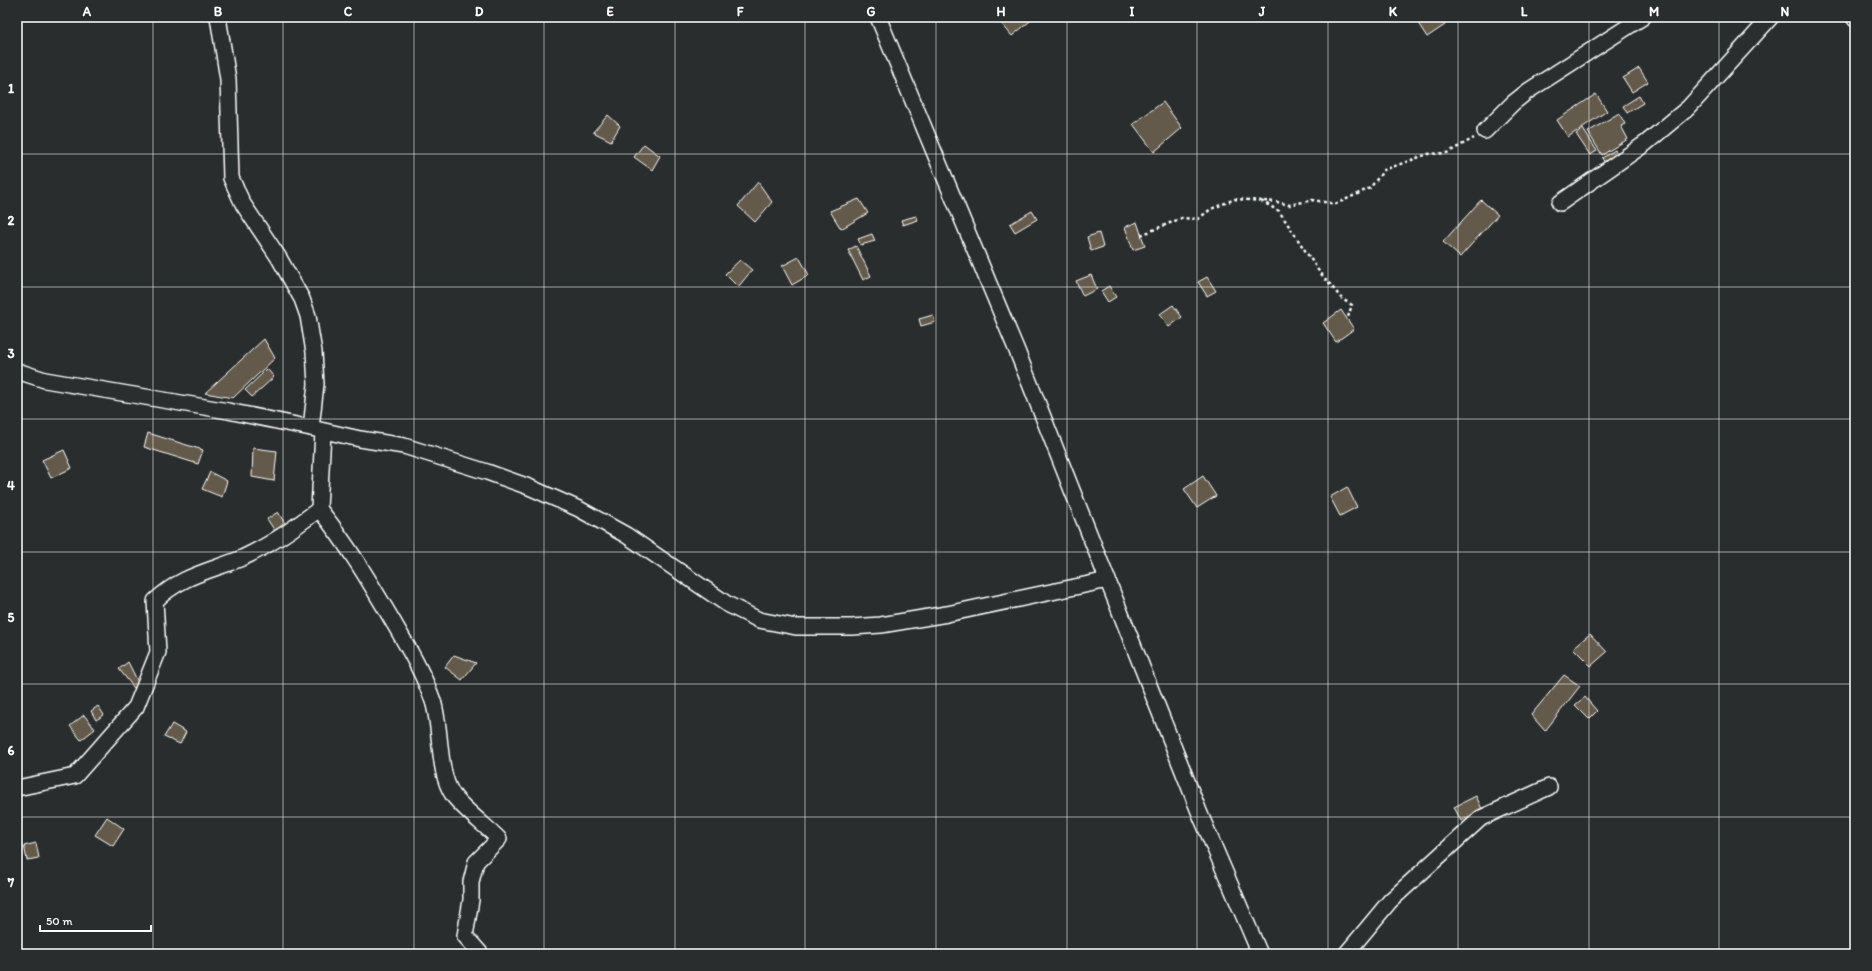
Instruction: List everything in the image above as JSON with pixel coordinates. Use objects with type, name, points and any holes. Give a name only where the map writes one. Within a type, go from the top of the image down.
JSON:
[{"type":"street","points":[[218,17],[228,79],[231,178],[243,204],[275,252],[298,293],[308,316],[314,352],[316,384],[319,509],[345,542],[370,580],[410,652],[433,701],[439,731],[445,777],[453,795],[499,839],[476,862],[472,882],[471,900],[465,936],[481,954]]},
{"type":"street","points":[[878,17],[1017,351],[1200,814],[1260,954]]},
{"type":"street","points":[[1485,131],[1513,103],[1528,91],[1643,17]]},
{"type":"street","points":[[1560,203],[1646,143],[1688,108],[1771,17]]},
{"type":"street","points":[[17,371],[45,380],[221,410],[404,446],[487,472],[579,509],[626,535],[727,604],[759,620],[796,627],[852,627],[881,625],[947,614],[1108,580]]},
{"type":"street","points":[[17,788],[75,776],[136,708],[158,652],[155,601],[168,588],[242,557],[300,524],[319,509]]},
{"type":"street","points":[[1346,954],[1390,901],[1481,818],[1549,787]]},
{"type":"path","points":[[1141,234],[1182,218],[1198,218],[1210,209],[1235,199],[1277,202],[1288,205],[1313,200],[1336,204],[1370,188],[1384,170],[1428,154],[1447,153],[1485,131]]},
{"type":"path","points":[[1260,201],[1279,211],[1318,270],[1342,299],[1352,305],[1347,320]]},
{"type":"building","points":[[996,17],[1035,17],[1012,36]]},
{"type":"building","points":[[1420,17],[1440,17],[1445,25],[1427,37],[1416,20]]},
{"type":"building","points":[[1639,68],[1648,82],[1632,92],[1623,78]]},
{"type":"building","points":[[1596,94],[1607,111],[1568,137],[1557,120]]},
{"type":"building","points":[[1639,96],[1643,103],[1627,113],[1623,106]]},
{"type":"building","points":[[1163,102],[1182,128],[1154,152],[1133,124]]},
{"type":"building","points":[[1619,113],[1625,124],[1621,126],[1628,139],[1602,155],[1588,132]]},
{"type":"building","points":[[608,115],[620,126],[611,141],[593,132]]},
{"type":"building","points":[[1583,129],[1597,151],[1590,155],[1576,134]]},
{"type":"building","points":[[644,144],[660,156],[652,170],[634,157]]},
{"type":"building","points":[[1615,150],[1620,158],[1607,167],[1602,158]]},
{"type":"building","points":[[758,182],[772,202],[755,222],[738,206]]},
{"type":"building","points":[[859,199],[868,213],[841,229],[830,211]]},
{"type":"building","points":[[1481,200],[1498,215],[1460,257],[1443,242]]},
{"type":"building","points":[[1032,211],[1037,219],[1015,232],[1010,224]]},
{"type":"building","points":[[916,216],[918,220],[903,225],[901,220]]},
{"type":"building","points":[[1137,222],[1145,246],[1133,250],[1125,227]]},
{"type":"building","points":[[1099,233],[1103,247],[1091,251],[1087,237]]},
{"type":"building","points":[[872,234],[875,241],[861,245],[858,239]]},
{"type":"building","points":[[856,246],[871,276],[863,280],[848,250]]},
{"type":"building","points":[[799,257],[809,275],[792,285],[782,266]]},
{"type":"building","points":[[740,260],[752,270],[738,287],[725,274]]},
{"type":"building","points":[[1091,275],[1097,289],[1083,296],[1076,281]]},
{"type":"building","points":[[1207,277],[1216,291],[1207,296],[1198,282]]},
{"type":"building","points":[[1109,286],[1116,297],[1108,302],[1101,291]]},
{"type":"building","points":[[1173,305],[1182,317],[1169,327],[1160,314]]},
{"type":"building","points":[[1341,310],[1354,329],[1336,342],[1323,323]]},
{"type":"building","points":[[933,315],[935,322],[921,326],[919,319]]},
{"type":"building","points":[[264,339],[275,358],[233,398],[205,393]]},
{"type":"building","points":[[267,369],[274,377],[252,397],[245,390]]},
{"type":"building","points":[[148,433],[203,450],[198,464],[144,447]]},
{"type":"building","points":[[253,448],[277,451],[274,481],[252,477]]},
{"type":"building","points":[[64,450],[72,468],[51,478],[42,460]]},
{"type":"building","points":[[210,472],[227,481],[222,497],[202,489]]},
{"type":"building","points":[[1203,476],[1216,496],[1197,508],[1184,489]]},
{"type":"building","points":[[1347,487],[1357,507],[1340,516],[1330,497]]},
{"type":"building","points":[[278,512],[286,525],[275,531],[267,519]]},
{"type":"building","points":[[1590,634],[1607,652],[1591,666],[1573,648]]},
{"type":"building","points":[[454,655],[476,663],[462,680],[445,667]]},
{"type":"building","points":[[128,662],[139,684],[134,688],[119,669]]},
{"type":"building","points":[[1564,675],[1580,686],[1545,731],[1531,715]]},
{"type":"building","points":[[1585,697],[1597,711],[1589,719],[1575,705]]},
{"type":"building","points":[[98,706],[104,715],[96,720],[91,711]]},
{"type":"building","points":[[84,715],[95,729],[81,740],[70,726]]},
{"type":"building","points":[[172,724],[186,732],[180,744],[164,737]]},
{"type":"building","points":[[1476,796],[1482,809],[1461,821],[1454,807]]},
{"type":"building","points":[[107,817],[124,829],[113,846],[95,835]]},
{"type":"building","points":[[36,843],[39,858],[27,860],[24,846]]}]
